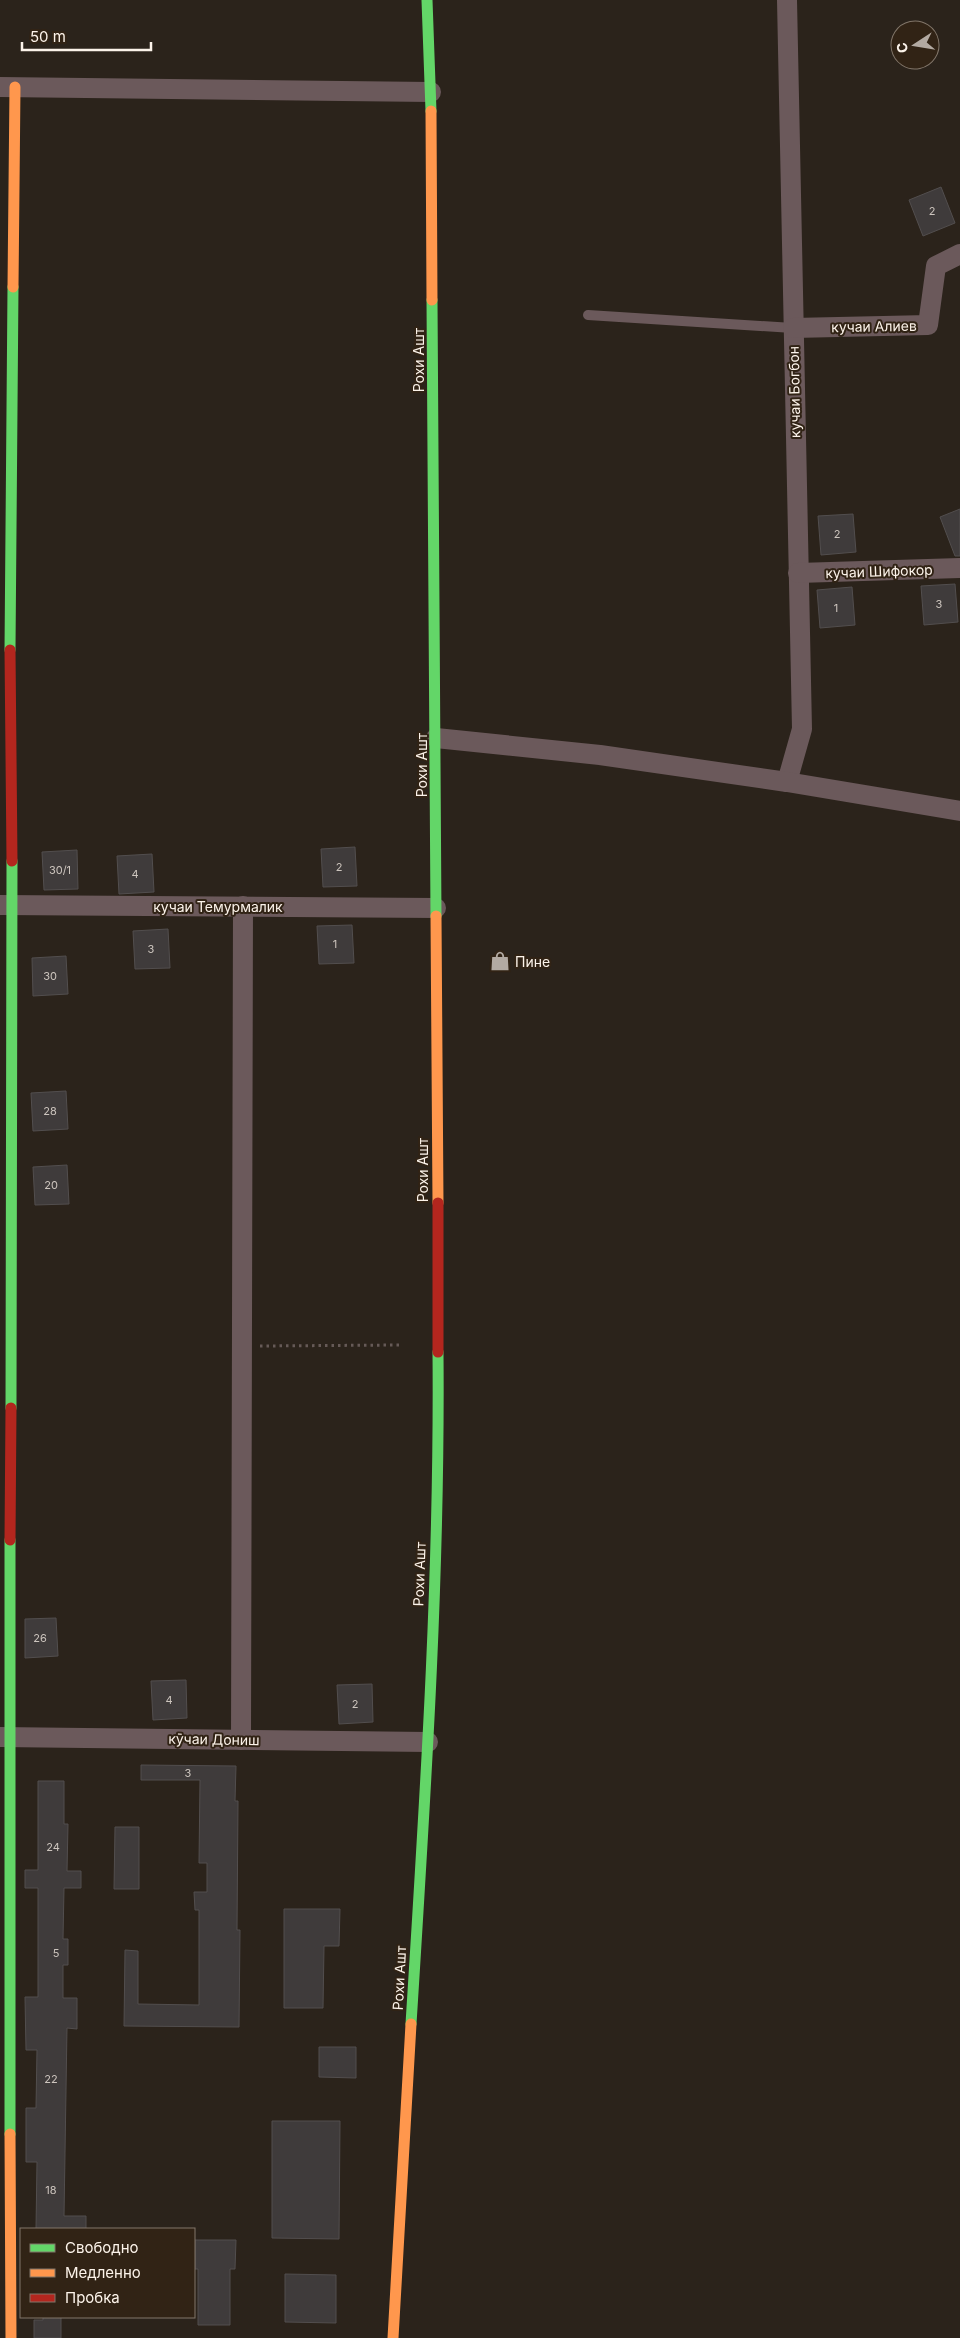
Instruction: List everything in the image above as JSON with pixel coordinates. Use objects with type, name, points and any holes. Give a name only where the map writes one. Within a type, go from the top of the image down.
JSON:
[{"type":"main road","name":"Рохи Ашт","points":[[393,2338],[428,1742],[439,1448],[431,92],[427,0]]},
{"type":"main road","points":[[7,87],[10,666],[7,905],[4,2136],[11,2338]]},
{"type":"street","name":"кучаи Богбон","points":[[787,0],[802,729],[787,782]]},
{"type":"street","points":[[7,87],[431,92]]},
{"type":"street","name":"кучаи Алиев","points":[[793,328],[928,325],[936,266],[960,254]]},
{"type":"street","name":"кучаи Шифокор","points":[[798,573],[960,568]]},
{"type":"street","points":[[436,738],[600,756],[787,782],[960,812]]},
{"type":"street","name":"кучаи Темурмалик","points":[[7,905],[436,908]]},
{"type":"street","points":[[241,1740],[243,906]]},
{"type":"street","name":"кӯчаи Дониш","points":[[5,1737],[428,1742]]},
{"type":"lane","points":[[588,314],[793,328]]},
{"type":"path","points":[[242,1346],[399,1345]]},
{"type":"building","points":[[941,187],[955,223],[923,236],[909,200]]},
{"type":"building","points":[[960,509],[960,556],[955,556],[940,517]]},
{"type":"building","points":[[853,514],[856,552],[821,555],[818,516]]},
{"type":"building","points":[[955,584],[958,622],[924,625],[921,586]]},
{"type":"building","points":[[852,587],[855,625],[820,628],[817,590]]},
{"type":"building","points":[[355,847],[357,886],[323,887],[321,849]]},
{"type":"building","points":[[77,850],[78,889],[44,890],[42,852]]},
{"type":"building","points":[[152,854],[154,892],[119,894],[117,856]]},
{"type":"building","points":[[352,925],[354,963],[319,964],[317,926]]},
{"type":"building","points":[[168,929],[170,968],[135,969],[133,931]]},
{"type":"building","points":[[66,956],[68,994],[33,996],[32,958]]},
{"type":"building","points":[[66,1091],[68,1129],[33,1131],[31,1093]]},
{"type":"building","points":[[67,1165],[69,1204],[35,1205],[33,1167]]},
{"type":"building","points":[[56,1618],[58,1656],[25,1658],[25,1619]]},
{"type":"building","points":[[186,1680],[187,1718],[153,1720],[151,1681]]},
{"type":"building","points":[[372,1684],[373,1722],[339,1724],[337,1685]]},
{"type":"building","points":[[141,1765],[236,1766],[235,1801],[238,1801],[237,1930],[240,1930],[239,2027],[124,2026],[125,1950],[138,1951],[138,2004],[199,2005],[199,1910],[195,1910],[194,1892],[207,1892],[207,1863],[199,1863],[200,1780],[141,1780]]},
{"type":"building","points":[[38,1781],[64,1781],[64,1824],[68,1824],[67,1871],[81,1871],[81,1888],[64,1888],[63,1939],[68,1939],[68,1965],[63,1965],[63,1998],[77,1998],[77,2029],[67,2028],[64,2216],[86,2216],[86,2228],[36,2228],[37,2162],[26,2162],[26,2108],[36,2108],[37,2050],[26,2050],[25,1997],[38,1997],[38,1888],[25,1888],[25,1870],[38,1870]]},
{"type":"building","points":[[115,1827],[139,1827],[139,1889],[114,1889]]},
{"type":"building","points":[[284,1909],[340,1909],[339,1946],[324,1946],[323,2008],[284,2008]]},
{"type":"building","points":[[319,2047],[356,2047],[356,2078],[319,2077]]},
{"type":"building","points":[[272,2121],[340,2121],[339,2239],[272,2238]]},
{"type":"building","points":[[195,2240],[236,2240],[235,2269],[230,2269],[230,2325],[198,2325],[198,2269],[195,2269]]},
{"type":"building","points":[[285,2274],[336,2275],[336,2323],[285,2322]]},
{"type":"building","points":[[43,2318],[61,2318],[61,2338],[34,2338],[34,2320],[43,2320]]},
{"type":"traffic: fast","points":[[427,0],[431,111]]},
{"type":"traffic: fast","points":[[10,650],[13,287]]},
{"type":"traffic: fast","points":[[432,300],[436,916]]},
{"type":"traffic: fast","points":[[11,1408],[12,861]]},
{"type":"traffic: fast","points":[[411,2024],[434,1604],[437,1520],[438,1352]]},
{"type":"traffic: fast","points":[[10,1540],[10,2134]]},
{"type":"traffic: slow","points":[[13,287],[15,87]]},
{"type":"traffic: slow","points":[[431,111],[432,300]]},
{"type":"traffic: slow","points":[[436,916],[438,1203]]},
{"type":"traffic: slow","points":[[393,2338],[411,2024]]},
{"type":"traffic: slow","points":[[10,2134],[11,2338]]},
{"type":"traffic: jam","points":[[10,650],[12,861]]},
{"type":"traffic: jam","points":[[438,1203],[438,1352]]},
{"type":"traffic: jam","points":[[10,1540],[11,1408]]},
{"type":"place","name":"Пине","points":[[500,961]]}]
